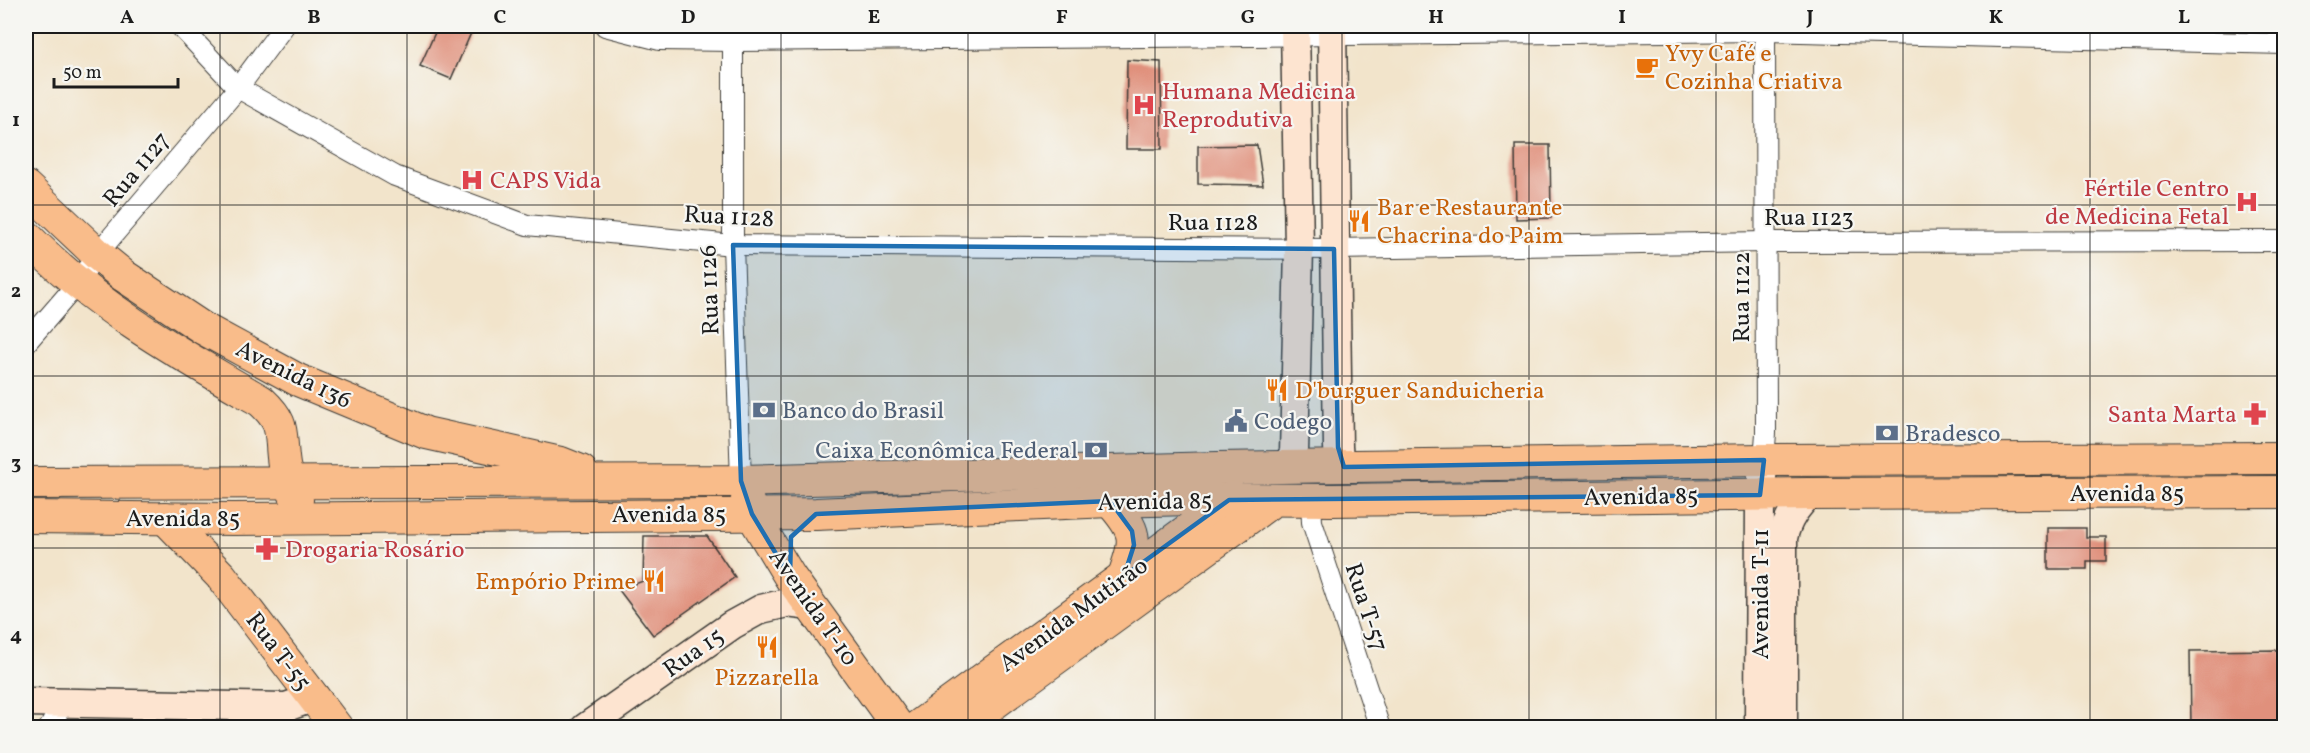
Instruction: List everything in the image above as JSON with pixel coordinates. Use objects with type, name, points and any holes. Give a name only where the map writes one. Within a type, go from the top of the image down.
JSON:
[{"type":"main road","points":[[1285,468],[1294,453],[1299,248],[1295,31]]},
{"type":"main road","points":[[1332,31],[1338,447],[1339,458],[1345,467]]},
{"type":"main road","name":"Avenida 136","points":[[26,187],[97,254],[124,276],[204,329],[298,380],[426,433],[561,463],[604,480]]},
{"type":"main road","name":"Avenida 136","points":[[26,236],[77,284],[175,352],[261,401],[274,413],[282,431],[284,464],[304,518]]},
{"type":"main road","points":[[221,576],[226,540],[234,519],[282,431]]},
{"type":"main road","name":"Avenida 85","points":[[27,482],[741,481],[1217,468],[1764,460],[2284,458]]},
{"type":"main road","points":[[1764,460],[1809,494]]},
{"type":"main road","name":"Avenida T-11","points":[[1759,728],[1760,495],[1764,460]]},
{"type":"main road","name":"Avenida Mutirão","points":[[916,728],[1249,487],[1667,481],[1688,462]]},
{"type":"main road","name":"Avenida T-10","points":[[741,481],[752,514],[790,577],[899,728]]},
{"type":"main road","points":[[2010,494],[2038,483],[2284,481]]},
{"type":"main road","name":"Avenida 85","points":[[26,517],[234,519],[752,514],[1110,501],[2284,492]]},
{"type":"main road","name":"Avenida T-11","points":[[1783,728],[1783,538],[1786,524],[1792,513],[1809,494]]},
{"type":"main road","points":[[1110,501],[1125,518],[1132,531],[1134,545],[1124,576]]},
{"type":"main road","name":"Avenida Mutirão","points":[[960,728],[1272,501]]},
{"type":"main road","points":[[790,577],[788,548],[791,537],[804,520],[816,513]]},
{"type":"main road","name":"Rua T-55","points":[[165,518],[221,576],[337,728]]},
{"type":"main road","name":"Rua 15","points":[[585,728],[732,625],[761,609],[787,603],[812,606]]},
{"type":"main road","points":[[26,702],[286,707],[315,697]]},
{"type":"street","name":"Rua 1128","points":[[180,26],[238,88],[395,176],[527,225],[733,245],[1334,249]]},
{"type":"street","name":"Rua 1127","points":[[26,343],[77,284],[97,254],[238,88],[284,26]]},
{"type":"street","points":[[605,26],[660,39],[733,34],[1766,28],[2284,44]]},
{"type":"street","name":"Rua 1122","points":[[1764,460],[1766,433],[1766,28]]},
{"type":"street","name":"Rua 1126","points":[[733,34],[733,245],[741,481]]},
{"type":"street","name":"Rua 1123","points":[[1334,249],[1766,242],[2284,241]]},
{"type":"street","name":"Rua T-57","points":[[1311,500],[1312,522],[1380,728]]},
{"type":"street","points":[[49,728],[64,702]]},
{"type":"highlighted area","points":[[733,245],[1334,249],[1338,447],[1344,467],[1764,460],[1760,495],[1229,500],[1124,576],[1134,545],[1132,531],[1110,501],[816,514],[791,537],[790,577],[752,514],[741,481]]},
{"type":"building","points":[[438,26],[474,26],[451,79],[420,66]]},
{"type":"building","name":"Humana Medicina Reprodutiva","points":[[1127,60],[1161,62],[1162,149],[1126,149]]},
{"type":"building","points":[[1257,145],[1263,185],[1198,184],[1198,146]]},
{"type":"building","points":[[1515,145],[1550,145],[1551,218],[1516,219]]},
{"type":"building","points":[[2048,528],[2086,528],[2086,537],[2106,537],[2106,561],[2087,561],[2087,569],[2048,569]]},
{"type":"building","points":[[644,536],[707,536],[735,577],[653,635],[619,590],[643,581]]},
{"type":"building","points":[[2284,650],[2284,727],[2191,728],[2190,651]]},
{"type":"place","name":"Yvy Café e Cozinha Criativa","points":[[1647,67]]},
{"type":"place","name":"Humana Medicina Reprodutiva","points":[[1144,105]]},
{"type":"place","name":"CAPS Vida","points":[[472,180]]},
{"type":"place","name":"Fértile Centro de Medicina Fetal","points":[[2247,202]]},
{"type":"place","name":"Bar e Restaurante Chacrina do Paim","points":[[1359,221]]},
{"type":"place","name":"D'burguer Sanduicheria","points":[[1277,390]]},
{"type":"place","name":"Banco do Brasil","points":[[764,410]]},
{"type":"place","name":"Santa Marta","points":[[2255,414]]},
{"type":"place","name":"Codego","points":[[1236,421]]},
{"type":"place","name":"Bradesco","points":[[1887,433]]},
{"type":"place","name":"Caixa Econômica Federal","points":[[1096,450]]},
{"type":"place","name":"Drogaria Rosário","points":[[267,549]]},
{"type":"place","name":"Empório Prime","points":[[654,581]]},
{"type":"place","name":"Pizzarella","points":[[767,647]]}]
